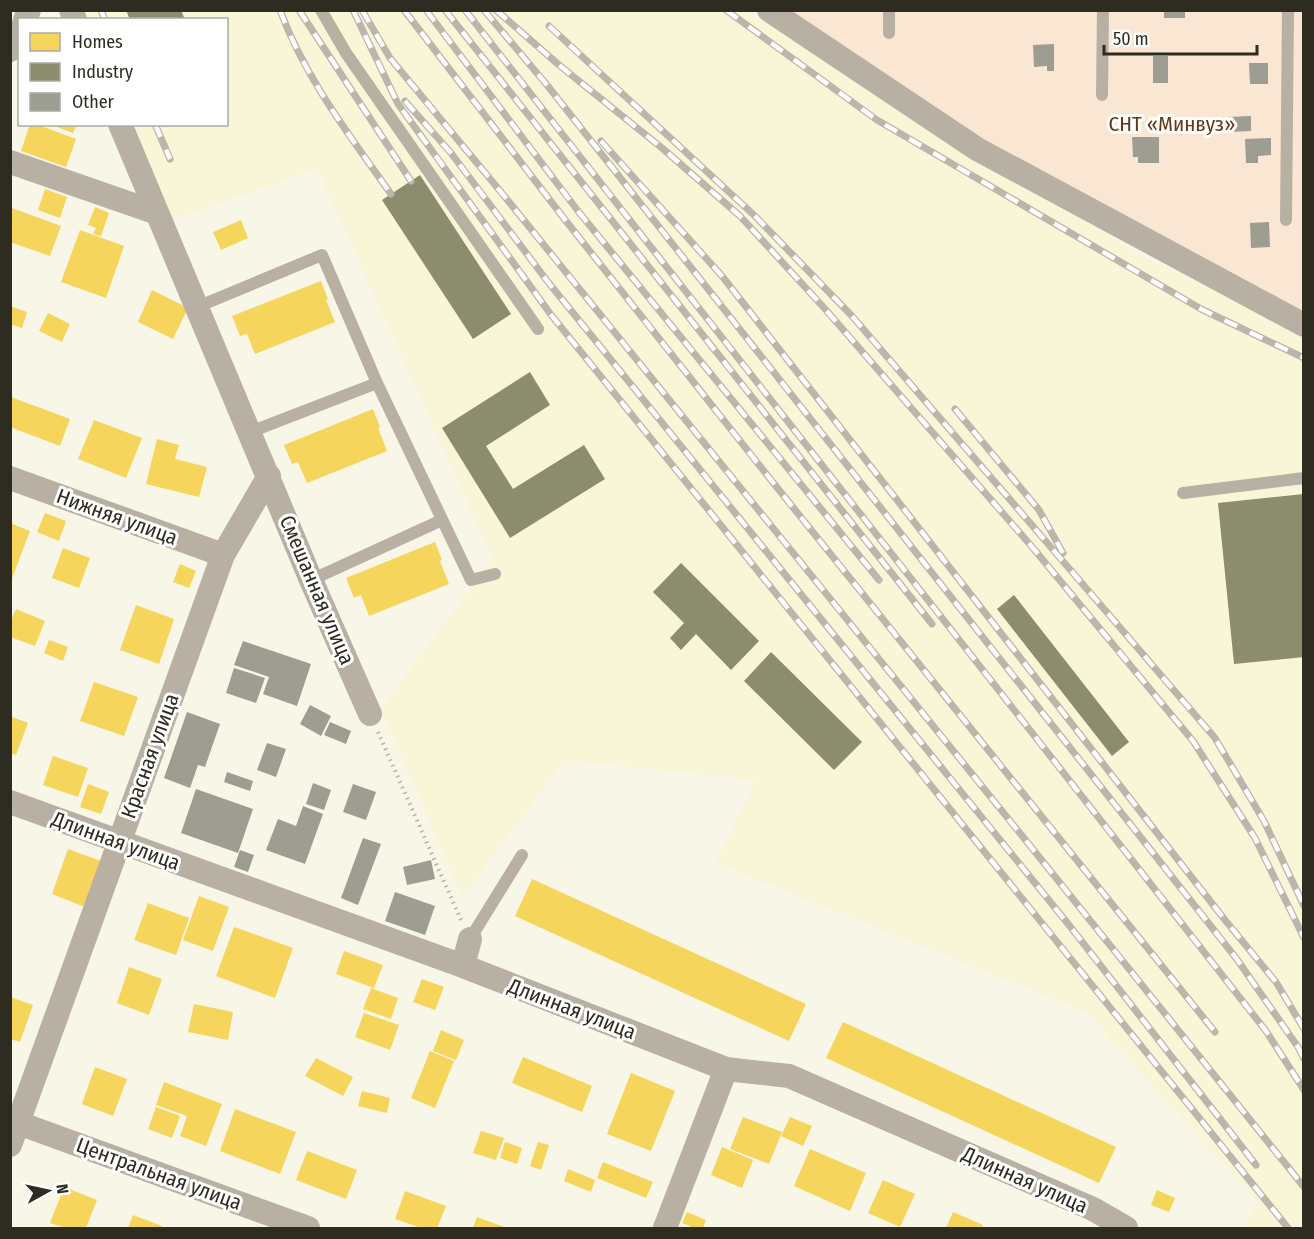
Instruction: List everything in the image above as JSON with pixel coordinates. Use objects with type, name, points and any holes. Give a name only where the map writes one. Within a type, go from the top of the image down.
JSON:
[{"type":"street","points":[[769,10],[977,148],[1304,325]]},
{"type":"street","points":[[10,50],[18,34]]},
{"type":"street","name":"Смешанная улица","points":[[121,126],[311,580],[370,714]]},
{"type":"street","points":[[10,162],[157,213]]},
{"type":"street","name":"Красная улица","points":[[13,1129],[223,555],[269,476]]},
{"type":"street","name":"Нижняя улица","points":[[10,478],[223,555]]},
{"type":"street","name":"Длинная улица","points":[[10,802],[463,966],[726,1069],[789,1076],[1093,1209],[1126,1228]]},
{"type":"street","points":[[463,966],[470,939]]},
{"type":"street","points":[[665,1228],[726,1069]]},
{"type":"street","name":"Центральная улица","points":[[13,1129],[308,1228]]},
{"type":"lane","points":[[321,10],[346,53],[538,329]]},
{"type":"lane","points":[[889,10],[889,33]]},
{"type":"lane","points":[[1102,95],[1103,10]]},
{"type":"lane","points":[[1286,220],[1288,10]]},
{"type":"lane","points":[[197,307],[322,255],[376,383],[471,580],[495,574]]},
{"type":"lane","points":[[250,432],[376,383]]},
{"type":"lane","points":[[1183,493],[1304,478]]},
{"type":"lane","points":[[311,580],[442,520]]},
{"type":"lane","points":[[470,939],[522,855]]},
{"type":"path","points":[[370,714],[470,939]]},
{"type":"shaded area","points":[[83,11],[745,11],[1145,258],[1303,331],[1303,1228],[1246,1228],[1257,1201],[1085,1011],[716,863],[757,780],[565,760],[462,897],[381,708],[493,559],[317,168],[173,220],[132,126],[228,126],[228,18],[86,18]]},
{"type":"green space","name":"СНТ «Минвуз»","points":[[769,11],[1303,11],[1303,325],[977,149]]},
{"type":"building: Homes","points":[[29,126],[41,126],[76,139],[66,167],[21,151]]},
{"type":"building: Homes","points":[[54,126],[76,126],[73,133]]},
{"type":"building: Homes","points":[[45,189],[67,197],[60,218],[38,210]]},
{"type":"building: Homes","points":[[95,207],[109,213],[101,236],[93,234],[96,228],[88,225]]},
{"type":"building: Homes","points":[[12,208],[61,226],[50,256],[10,242]]},
{"type":"building: Homes","points":[[241,220],[248,238],[221,250],[213,232]]},
{"type":"building: Homes","points":[[80,230],[124,246],[106,298],[61,282]]},
{"type":"building: Homes","points":[[321,281],[335,322],[255,354],[247,334],[240,336],[232,316]]},
{"type":"building: Homes","points":[[152,290],[188,308],[173,339],[138,322]]},
{"type":"building: Homes","points":[[10,306],[27,312],[22,328],[10,324]]},
{"type":"building: Homes","points":[[48,313],[70,324],[62,342],[39,331]]},
{"type":"building: Homes","points":[[11,397],[70,419],[60,446],[10,427]]},
{"type":"building: Homes","points":[[373,409],[387,451],[307,483],[298,462],[292,464],[284,445]]},
{"type":"building: Homes","points":[[94,420],[142,438],[126,478],[78,459]]},
{"type":"building: Homes","points":[[157,439],[179,445],[175,459],[207,467],[199,497],[146,484]]},
{"type":"building: Homes","points":[[45,513],[66,521],[59,541],[37,532]]},
{"type":"building: Homes","points":[[10,523],[30,531],[11,581],[10,581]]},
{"type":"building: Homes","points":[[435,542],[449,584],[369,616],[361,595],[354,598],[346,578]]},
{"type":"building: Homes","points":[[63,548],[90,558],[79,588],[52,578]]},
{"type":"building: Homes","points":[[180,564],[196,571],[189,588],[173,582]]},
{"type":"building: Homes","points":[[136,605],[174,619],[159,664],[120,650]]},
{"type":"building: Homes","points":[[16,609],[45,621],[35,646],[10,637],[10,623]]},
{"type":"building: Homes","points":[[49,640],[68,647],[63,661],[44,653]]},
{"type":"building: Homes","points":[[94,682],[138,697],[124,736],[80,721]]},
{"type":"building: Homes","points":[[10,716],[28,723],[16,755],[10,753]]},
{"type":"building: Homes","points":[[53,756],[88,768],[78,797],[43,785]]},
{"type":"building: Homes","points":[[88,784],[109,792],[101,814],[80,807]]},
{"type":"building: Homes","points":[[68,849],[101,861],[85,907],[52,894]]},
{"type":"building: Homes","points":[[532,879],[806,1004],[789,1041],[515,916]]},
{"type":"building: Homes","points":[[199,896],[229,907],[213,951],[183,940]]},
{"type":"building: Homes","points":[[148,903],[189,918],[176,955],[134,940]]},
{"type":"building: Homes","points":[[234,927],[293,948],[275,998],[216,976]]},
{"type":"building: Homes","points":[[344,951],[383,965],[374,988],[336,974]]},
{"type":"building: Homes","points":[[129,967],[162,979],[149,1015],[117,1003]]},
{"type":"building: Homes","points":[[422,979],[444,987],[435,1010],[413,1002]]},
{"type":"building: Homes","points":[[371,988],[398,998],[391,1019],[363,1009]]},
{"type":"building: Homes","points":[[10,997],[33,1005],[20,1042],[10,1039]]},
{"type":"building: Homes","points":[[194,1004],[233,1012],[228,1040],[188,1032]]},
{"type":"building: Homes","points":[[364,1013],[399,1025],[390,1050],[355,1037]]},
{"type":"building: Homes","points":[[843,1022],[1116,1147],[1099,1183],[826,1058]]},
{"type":"building: Homes","points":[[441,1030],[464,1040],[456,1060],[433,1051]]},
{"type":"building: Homes","points":[[430,1051],[454,1061],[435,1108],[411,1098]]},
{"type":"building: Homes","points":[[523,1057],[592,1086],[582,1112],[512,1083]]},
{"type":"building: Homes","points":[[316,1058],[353,1077],[343,1096],[305,1076]]},
{"type":"building: Homes","points":[[95,1067],[127,1079],[113,1116],[82,1104]]},
{"type":"building: Homes","points":[[631,1073],[675,1091],[651,1151],[607,1134]]},
{"type":"building: Homes","points":[[164,1082],[222,1104],[206,1146],[180,1136],[187,1116],[156,1105]]},
{"type":"building: Homes","points":[[362,1091],[390,1098],[387,1113],[358,1106]]},
{"type":"building: Homes","points":[[156,1107],[180,1116],[172,1138],[148,1129]]},
{"type":"building: Homes","points":[[235,1109],[296,1132],[280,1174],[220,1151]]},
{"type":"building: Homes","points":[[743,1117],[782,1132],[769,1164],[730,1149]]},
{"type":"building: Homes","points":[[790,1117],[812,1126],[803,1146],[781,1136]]},
{"type":"building: Homes","points":[[481,1131],[504,1138],[496,1160],[473,1153]]},
{"type":"building: Homes","points":[[505,1142],[522,1148],[517,1164],[500,1158]]},
{"type":"building: Homes","points":[[538,1142],[549,1145],[541,1170],[530,1166]]},
{"type":"building: Homes","points":[[722,1147],[753,1160],[742,1188],[711,1175]]},
{"type":"building: Homes","points":[[810,1149],[866,1173],[850,1211],[794,1186]]},
{"type":"building: Homes","points":[[307,1151],[357,1170],[346,1199],[296,1180]]},
{"type":"building: Homes","points":[[603,1162],[653,1182],[646,1198],[597,1178]]},
{"type":"building: Homes","points":[[568,1169],[595,1180],[591,1192],[564,1181]]},
{"type":"building: Homes","points":[[883,1180],[915,1194],[900,1227],[868,1213]]},
{"type":"building: Homes","points":[[64,1187],[97,1200],[86,1228],[65,1228],[50,1223]]},
{"type":"building: Homes","points":[[1157,1190],[1175,1198],[1169,1212],[1151,1205]]},
{"type":"building: Homes","points":[[405,1191],[446,1206],[437,1228],[421,1228],[395,1219]]},
{"type":"building: Homes","points":[[687,1212],[706,1220],[703,1228],[690,1228],[682,1223]]},
{"type":"building: Homes","points":[[953,1212],[983,1225],[981,1228],[946,1228]]},
{"type":"building: Homes","points":[[133,1215],[162,1226],[161,1228],[128,1228]]},
{"type":"building: Homes","points":[[477,1217],[507,1228],[473,1228]]},
{"type":"building: Industry","points":[[126,10],[181,10],[184,18],[129,18]]},
{"type":"building: Industry","points":[[420,175],[511,314],[473,339],[382,200]]},
{"type":"building: Industry","points":[[530,372],[550,405],[486,446],[513,489],[584,445],[605,479],[510,538],[442,428]]},
{"type":"building: Industry","points":[[1304,494],[1304,657],[1234,664],[1218,503]]},
{"type":"building: Industry","points":[[681,563],[759,641],[731,670],[696,634],[681,650],[670,638],[684,623],[653,592]]},
{"type":"building: Industry","points":[[1014,595],[1129,742],[1112,756],[997,609]]},
{"type":"building: Industry","points":[[771,652],[862,742],[834,770],[744,681]]},
{"type":"building: Other","points":[[1164,10],[1185,10],[1185,18],[1164,18]]},
{"type":"building: Other","points":[[1054,44],[1054,71],[1047,71],[1047,66],[1034,67],[1033,45]]},
{"type":"building: Other","points":[[1153,56],[1168,56],[1168,83],[1153,83]]},
{"type":"building: Other","points":[[1249,63],[1268,63],[1268,84],[1250,84]]},
{"type":"building: Other","points":[[1251,116],[1251,131],[1229,132],[1229,117]]},
{"type":"building: Other","points":[[1132,137],[1159,137],[1159,163],[1138,163],[1138,157],[1133,157]]},
{"type":"building: Other","points":[[1271,138],[1271,155],[1258,156],[1258,163],[1246,163],[1245,139]]},
{"type":"building: Other","points":[[1269,222],[1270,247],[1251,248],[1250,223]]},
{"type":"building: Other","points":[[243,641],[311,664],[297,706],[263,694],[269,677],[234,665]]},
{"type":"building: Other","points":[[234,668],[265,678],[256,703],[226,693]]},
{"type":"building: Other","points":[[310,705],[331,716],[321,736],[300,724]]},
{"type":"building: Other","points":[[187,712],[220,724],[205,767],[198,765],[190,788],[164,778]]},
{"type":"building: Other","points":[[330,722],[351,731],[346,744],[324,735]]},
{"type":"building: Other","points":[[267,743],[286,749],[276,777],[257,770]]},
{"type":"building: Other","points":[[227,772],[253,781],[250,791],[224,782]]},
{"type":"building: Other","points":[[313,783],[331,790],[324,810],[306,804]]},
{"type":"building: Other","points":[[353,784],[376,792],[366,820],[343,812]]},
{"type":"building: Other","points":[[196,789],[253,809],[238,853],[181,833]]},
{"type":"building: Other","points":[[303,806],[323,814],[305,864],[266,850],[278,819],[296,826]]},
{"type":"building: Other","points":[[363,838],[381,844],[358,905],[341,898]]},
{"type":"building: Other","points":[[240,850],[254,855],[248,872],[234,867]]},
{"type":"building: Other","points":[[431,860],[435,879],[407,885],[403,867]]},
{"type":"building: Other","points":[[395,892],[435,906],[425,935],[385,921]]},
{"type":"railway","points":[[101,10],[104,18]]},
{"type":"railway","points":[[280,10],[315,83],[391,194]]},
{"type":"railway","points":[[299,10],[411,181]]},
{"type":"railway","points":[[353,10],[398,104],[552,316],[1288,1228]]},
{"type":"railway","points":[[362,10],[390,58],[501,192],[1304,1187]]},
{"type":"railway","points":[[404,10],[566,221],[771,480],[1215,1032]]},
{"type":"railway","points":[[426,10],[578,211],[879,580]]},
{"type":"railway","points":[[445,10],[932,624]]},
{"type":"railway","points":[[465,10],[1266,1031],[1304,1090]]},
{"type":"railway","points":[[484,10],[547,85],[1236,958],[1304,1059]]},
{"type":"railway","points":[[496,10],[740,216],[826,310],[1033,548],[1193,741],[1255,838],[1304,938]]},
{"type":"railway","points":[[726,10],[877,120],[1201,309],[1304,358]]},
{"type":"railway","points":[[549,26],[755,216],[852,316],[1215,738],[1264,821],[1304,906]]},
{"type":"railway","points":[[405,101],[451,153],[548,282],[1069,925],[1256,1165]]},
{"type":"railway","points":[[156,126],[170,159]]},
{"type":"railway","points":[[601,141],[722,276],[1225,920],[1276,982],[1304,1029]]},
{"type":"railway","points":[[955,409],[1039,510],[1063,553]]}]
